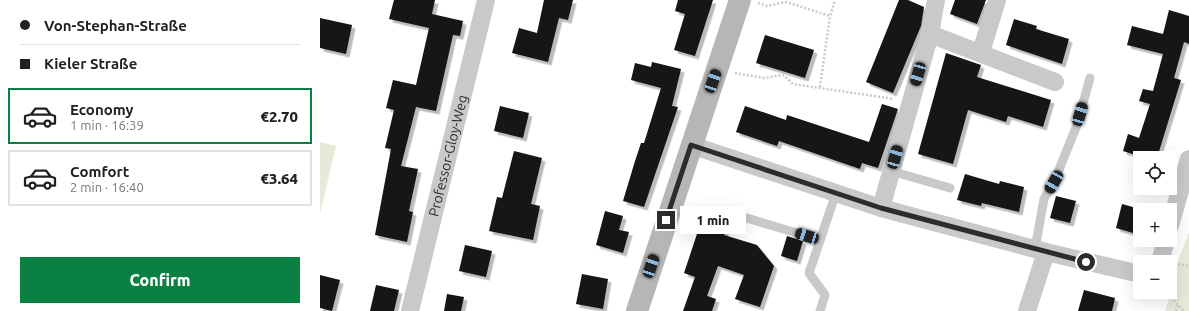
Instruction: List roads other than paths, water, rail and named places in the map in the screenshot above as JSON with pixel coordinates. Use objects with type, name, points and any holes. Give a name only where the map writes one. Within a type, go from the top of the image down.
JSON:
[{"type":"main road","points":[[636,311],[717,68],[747,1]]},
{"type":"street","name":"Professor-Gloy-Weg","points":[[410,311],[486,0]]},
{"type":"street","points":[[881,208],[930,34],[936,0]]},
{"type":"street","points":[[981,52],[996,0]]},
{"type":"street","points":[[930,34],[981,52],[1054,82]]},
{"type":"street","points":[[691,145],[881,208],[1040,251],[1133,272]]},
{"type":"street","points":[[1177,203],[1189,159]]},
{"type":"street","points":[[1026,311],[1040,251]]},
{"type":"lane","points":[[1040,251],[1044,199],[1054,182],[1077,125],[1090,78]]},
{"type":"lane","points":[[891,171],[950,188]]},
{"type":"lane","points":[[820,311],[825,295],[809,273],[836,193]]},
{"type":"lane","points":[[740,216],[820,240]]}]
